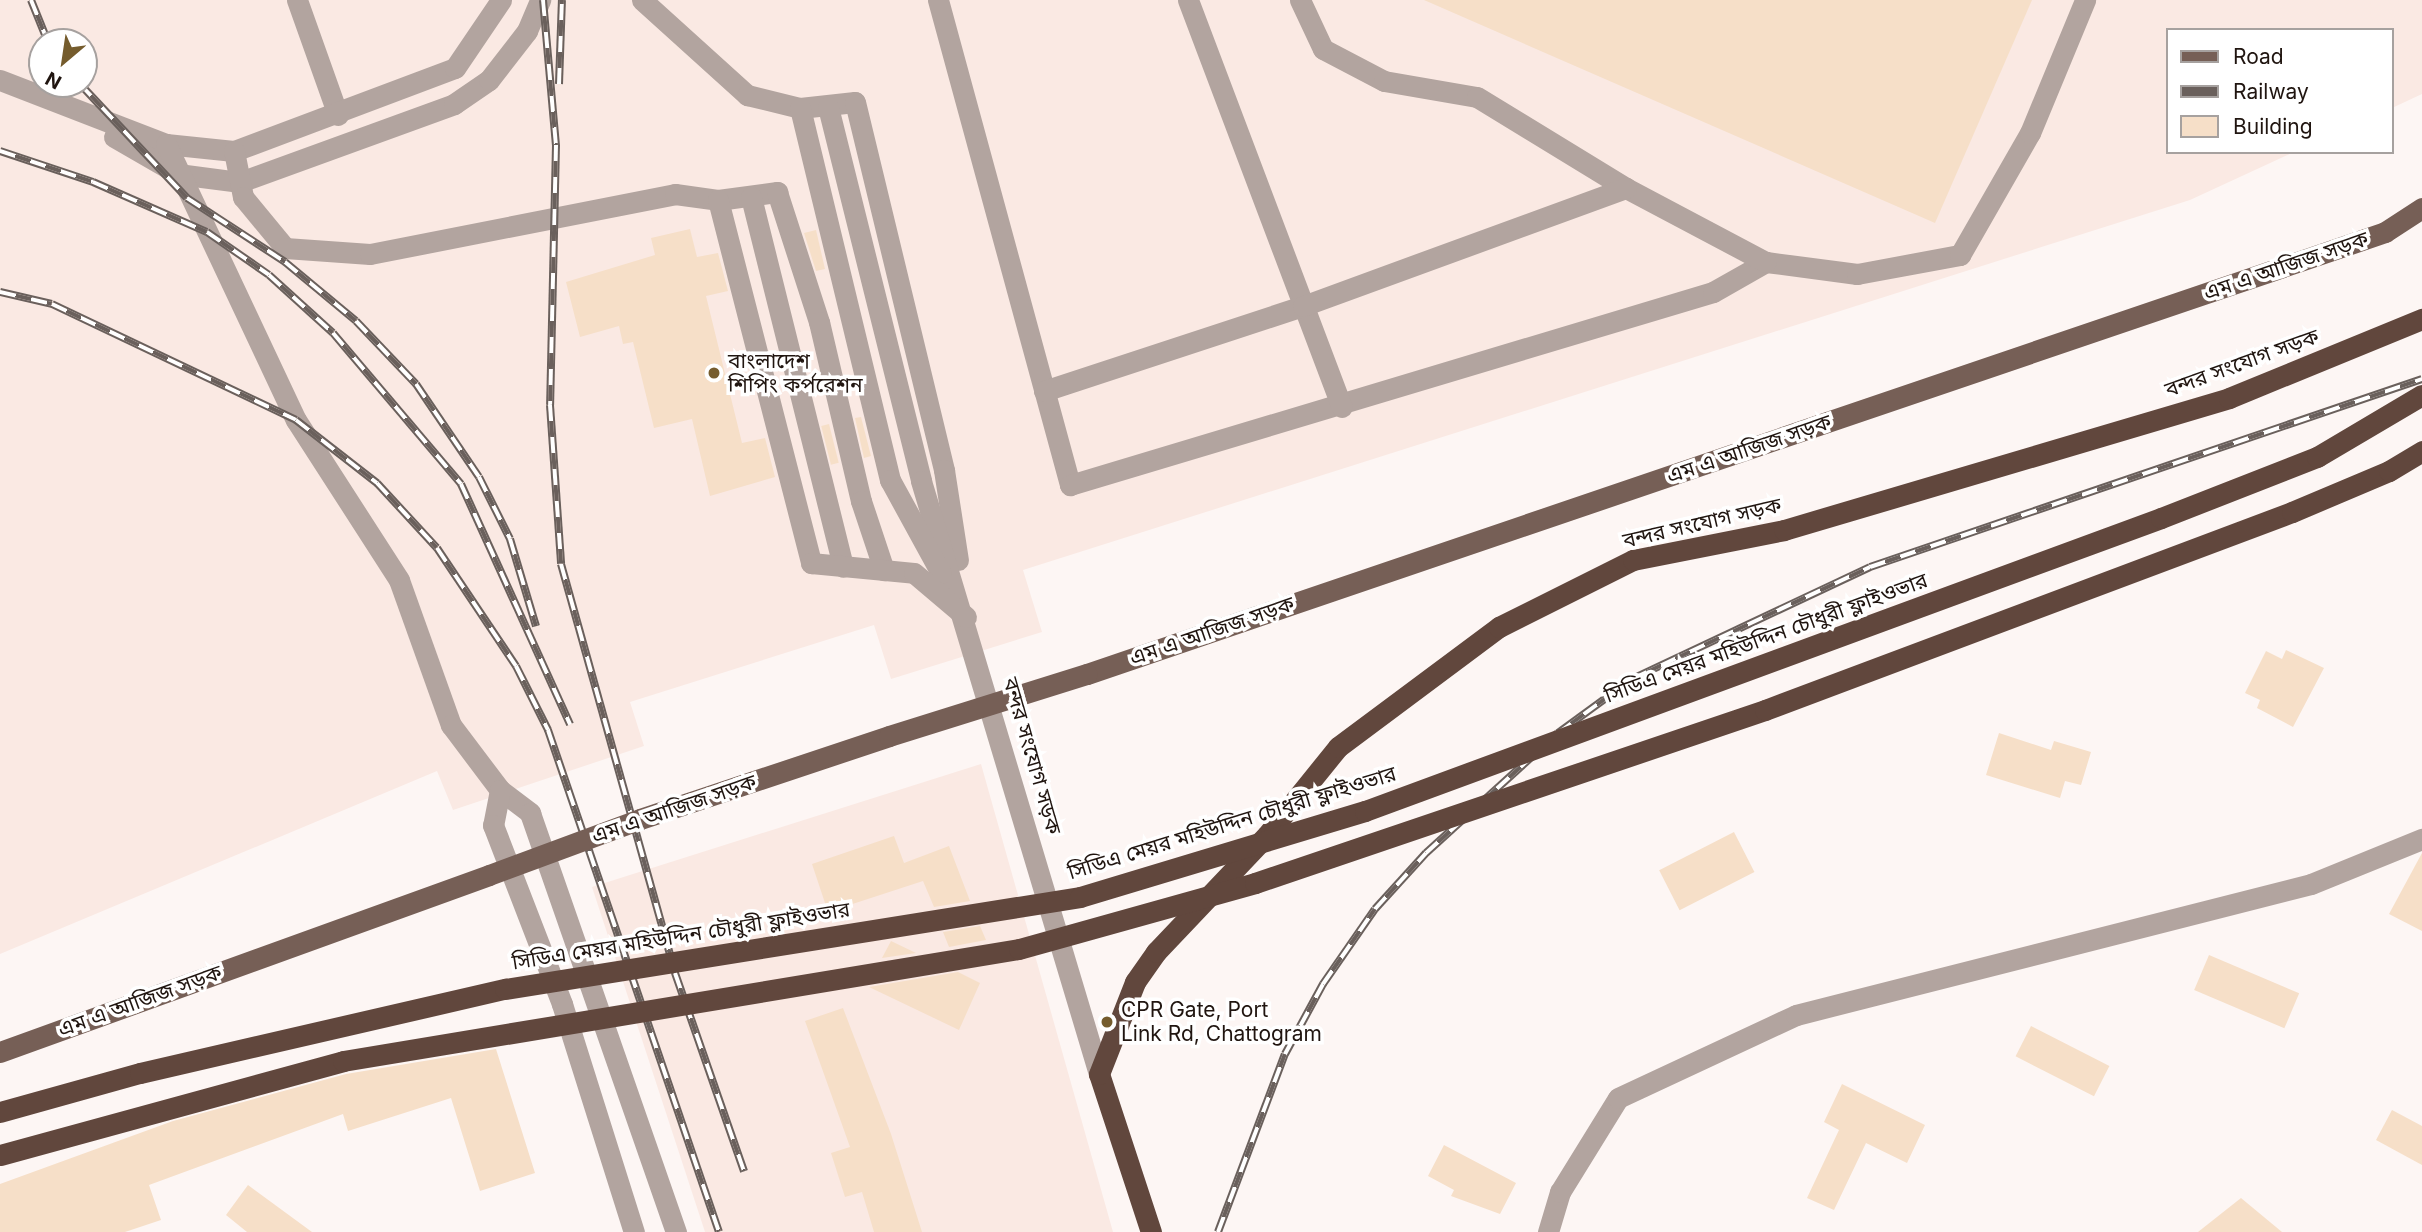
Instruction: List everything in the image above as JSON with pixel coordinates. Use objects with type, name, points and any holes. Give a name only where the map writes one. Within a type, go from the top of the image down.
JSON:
[{"type":"highway","name":"বন্দর সংযোগ সড়ক","points":[[1151,1232],[1099,1074],[1124,1007],[1156,952],[1267,835],[1338,747],[1499,627],[1633,560],[1784,530],[1938,481],[2229,398],[2422,319]]},
{"type":"highway","name":"সিডিএ মেয়র মহিউদ্দিন চৌধুরী ফ্লাইওভার","points":[[0,1112],[140,1073],[505,989],[1080,897],[1365,811],[2161,519],[2317,457],[2422,395]]},
{"type":"highway","points":[[0,1155],[343,1061],[1019,949],[1255,883],[1777,705],[2292,512],[2389,471],[2422,451]]},
{"type":"main road","name":"এম এ আজিজ সড়ক","points":[[0,1052],[640,819],[889,736],[1087,674],[2385,232],[2422,208]]},
{"type":"street","points":[[298,0],[338,115]]},
{"type":"street","points":[[0,80],[166,145],[234,151],[338,115],[455,68],[501,0]]},
{"type":"street","points":[[65,107],[178,174],[240,181],[454,104],[489,80],[527,31],[540,0]]},
{"type":"street","points":[[642,0],[747,95],[800,107],[828,107],[855,102],[944,470],[966,617]]},
{"type":"street","points":[[938,0],[1070,485],[1342,407],[1713,292],[1766,262]]},
{"type":"street","points":[[1188,0],[1342,407]]},
{"type":"street","points":[[1300,0],[1323,49],[1384,81],[1477,97],[1626,188],[1766,262],[1857,274],[1960,255],[2030,133],[2085,0]]},
{"type":"street","points":[[800,107],[890,480],[966,617]]},
{"type":"street","points":[[828,107],[921,481],[966,617]]},
{"type":"street","points":[[166,145],[296,420],[399,580],[451,725],[500,790],[530,813],[677,1232]]},
{"type":"street","points":[[234,151],[243,197],[285,247],[370,254],[675,194],[718,200],[777,192],[819,322],[862,501],[884,570]]},
{"type":"street","points":[[1044,391],[1303,306],[1626,188]]},
{"type":"street","points":[[751,197],[843,567]]},
{"type":"street","points":[[718,200],[811,563],[914,573],[966,617]]},
{"type":"street","name":"বন্দর সংযোগ সড়ক","points":[[966,617],[1099,1074]]},
{"type":"street","points":[[500,790],[493,825],[562,1004],[634,1232]]},
{"type":"street","points":[[1548,1232],[1560,1192],[1618,1098],[1796,1015],[2311,884],[2422,839]]},
{"type":"shaded area","points":[[0,0],[2422,0],[2422,94],[2394,107],[2394,28],[2166,28],[2166,154],[2290,154],[2190,200],[1023,570],[1042,632],[891,679],[874,625],[630,702],[644,746],[453,810],[437,771],[0,954]]},
{"type":"shaded area","points":[[981,764],[1113,1232],[705,1232],[592,887]]},
{"type":"building","points":[[1424,0],[2032,0],[1935,223]]},
{"type":"building","points":[[690,229],[697,257],[718,253],[728,291],[706,296],[742,443],[765,438],[775,477],[710,496],[692,419],[654,428],[633,342],[623,344],[619,326],[580,337],[566,282],[655,255],[651,238]]},
{"type":"building","points":[[816,230],[825,269],[816,271],[804,233]]},
{"type":"building","points":[[861,417],[871,456],[864,458],[855,418]]},
{"type":"building","points":[[829,424],[839,463],[831,465],[821,426]]},
{"type":"building","points":[[2286,650],[2324,668],[2293,727],[2257,708],[2260,700],[2245,693],[2266,651],[2282,659]]},
{"type":"building","points":[[1999,733],[2051,750],[2054,741],[2091,752],[2081,785],[2065,781],[2060,798],[1986,775]]},
{"type":"building","points":[[1734,832],[1754,872],[1680,910],[1659,870]]},
{"type":"building","points":[[894,836],[904,863],[949,846],[970,901],[934,907],[923,881],[828,912],[812,864]]},
{"type":"building","points":[[2422,853],[2422,931],[2389,914]]},
{"type":"building","points":[[980,926],[986,940],[949,947],[943,932]]},
{"type":"building","points":[[891,941],[916,953],[882,958]]},
{"type":"building","points":[[2209,955],[2299,993],[2284,1028],[2194,990]]},
{"type":"building","points":[[958,972],[980,983],[959,1030],[869,987]]},
{"type":"building","points":[[843,1008],[891,1134],[922,1232],[874,1232],[862,1192],[845,1197],[831,1153],[850,1147],[805,1021]]},
{"type":"building","points":[[2031,1026],[2109,1066],[2094,1096],[2016,1056]]},
{"type":"building","points":[[496,1049],[535,1173],[480,1191],[451,1098],[348,1131],[343,1114],[149,1185],[161,1220],[125,1232],[0,1232],[0,1184],[173,1121],[346,1074]]},
{"type":"building","points":[[1842,1084],[1925,1125],[1907,1163],[1866,1143],[1834,1210],[1807,1198],[1839,1130],[1824,1122]]},
{"type":"building","points":[[2392,1110],[2422,1126],[2422,1165],[2376,1140]]},
{"type":"building","points":[[1444,1145],[1516,1183],[1500,1214],[1451,1196],[1454,1190],[1428,1176]]},
{"type":"building","points":[[248,1185],[312,1232],[247,1232],[226,1215]]},
{"type":"building","points":[[2241,1198],[2282,1232],[2198,1232]]},
{"type":"railway","points":[[31,0],[42,28]]},
{"type":"railway","points":[[543,0],[556,145],[550,405],[561,564],[675,973],[744,1171]]},
{"type":"railway","points":[[559,84],[562,0]]},
{"type":"railway","points":[[93,98],[187,198],[285,262],[356,321],[416,384],[479,477],[510,539],[536,626]]},
{"type":"railway","points":[[0,151],[93,182],[207,232],[269,275],[333,333],[461,484],[570,724]]},
{"type":"railway","points":[[0,292],[52,304],[296,420],[377,483],[437,548],[516,666],[548,730],[719,1232]]},
{"type":"railway","points":[[1218,1232],[1285,1054],[1323,984],[1375,909],[1426,853],[1558,733],[1632,679],[1870,567],[2422,379]]},
{"type":"place","name":"বাংলাদেশ শিপিং কর্পরেশন","points":[[714,373]]},
{"type":"place","name":"CPR Gate, Port Link Rd, Chattogram","points":[[1107,1022]]}]
